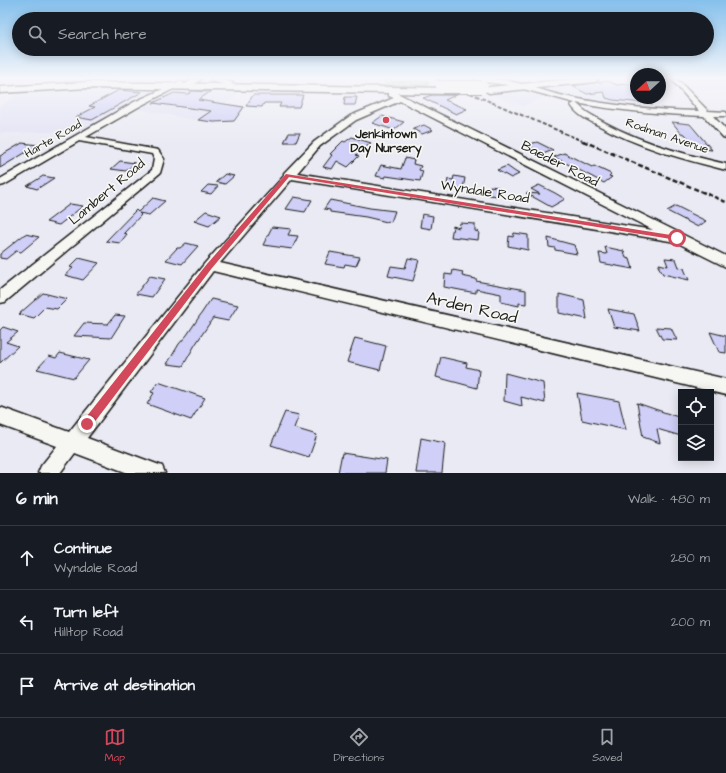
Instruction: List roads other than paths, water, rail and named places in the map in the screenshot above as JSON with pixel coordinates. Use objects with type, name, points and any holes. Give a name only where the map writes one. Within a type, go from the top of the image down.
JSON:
[{"type":"street","name":"Harte Road","points":[[0,183],[136,104],[144,101]]},
{"type":"street","points":[[380,106],[382,101]]},
{"type":"street","points":[[48,473],[210,266],[288,175],[317,144],[353,118],[380,106],[401,101]]},
{"type":"street","name":"Baeder Road","points":[[407,101],[726,262]]},
{"type":"street","name":"Rodman Avenue","points":[[564,101],[572,104],[610,128],[648,145],[686,157],[726,167]]},
{"type":"street","points":[[695,101],[726,135]]},
{"type":"street","points":[[572,104],[590,104],[623,109],[726,114]]},
{"type":"street","name":"Lambert Road","points":[[0,298],[157,171],[159,159],[155,152],[78,138]]},
{"type":"street","name":"Wyndale Road","points":[[288,175],[677,238]]},
{"type":"street","name":"Arden Road","points":[[210,266],[726,387]]},
{"type":"street","points":[[0,416],[155,473]]},
{"type":"railway","points":[[489,101],[585,142]]},
{"type":"railway","points":[[583,141],[726,202]]},
{"type":"place","name":"Jenkintown Day Nursery","points":[[386,120]]}]
